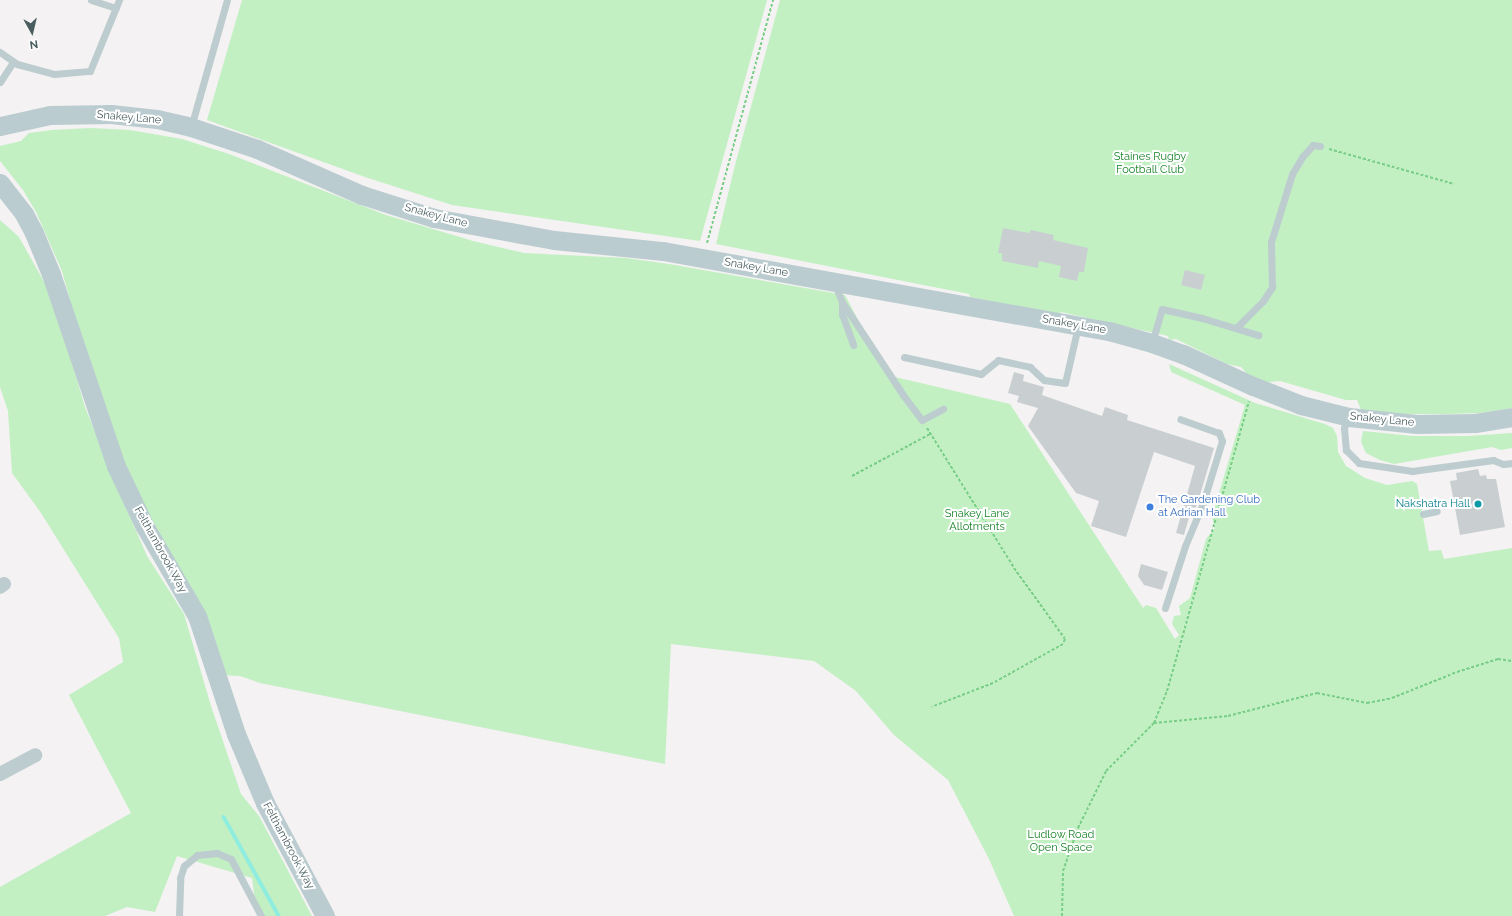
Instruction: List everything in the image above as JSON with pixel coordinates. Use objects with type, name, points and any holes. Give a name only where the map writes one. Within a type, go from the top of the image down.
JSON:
[{"type":"street","name":"Snakey Lane","points":[[0,126],[50,115],[111,114],[157,119],[191,127],[257,149],[362,194],[434,218],[554,240],[657,250],[1109,332],[1152,343],[1183,354],[1253,386],[1301,405],[1349,417],[1417,424],[1475,423],[1512,417]]},
{"type":"street","name":"Felthambrook Way","points":[[0,183],[24,214],[34,233],[51,274],[116,466],[144,525],[197,616],[236,734],[265,803],[325,916]]},
{"type":"street","points":[[0,774],[35,755]]},
{"type":"lane","points":[[91,0],[116,8]]},
{"type":"lane","points":[[0,52],[17,64],[54,74],[90,72],[119,0]]},
{"type":"lane","points":[[191,127],[227,0]]},
{"type":"lane","points":[[0,82],[13,62]]},
{"type":"lane","points":[[1236,328],[1262,301],[1272,287],[1271,242],[1292,174],[1313,145],[1320,146]]},
{"type":"lane","points":[[839,282],[838,292],[842,302],[903,395],[922,420],[943,409]]},
{"type":"lane","points":[[842,302],[842,314],[852,346]]},
{"type":"lane","points":[[1152,343],[1162,310],[1202,318],[1258,335]]},
{"type":"lane","points":[[904,357],[981,374],[998,360],[1030,367],[1044,380],[1065,383],[1078,326]]},
{"type":"lane","points":[[1349,417],[1344,428],[1346,450],[1359,463],[1412,471],[1493,460],[1503,464],[1512,463]]},
{"type":"lane","points":[[1165,608],[1185,546],[1204,504],[1222,441],[1219,433],[1180,419]]},
{"type":"lane","points":[[1423,514],[1437,511]]},
{"type":"lane","points":[[179,916],[180,878],[184,866],[197,855],[217,853],[231,859],[261,916]]},
{"type":"path","points":[[703,258],[773,0]]},
{"type":"path","points":[[1320,146],[1454,184]]},
{"type":"path","points":[[1062,916],[1063,871],[1078,828],[1106,771],[1154,724],[1167,691],[1249,401]]},
{"type":"path","points":[[922,420],[1014,568],[1065,639],[1064,644],[994,683],[931,707]]},
{"type":"path","points":[[852,476],[931,434]]},
{"type":"path","points":[[1154,724],[1228,716],[1317,693],[1367,704],[1392,698],[1457,672],[1498,659],[1512,661]]},
{"type":"green space","points":[[242,0],[767,0],[700,241],[452,205],[365,177],[207,120]]},
{"type":"green space","name":"Staines Rugby Football Club","points":[[780,0],[1512,0],[1512,408],[1480,413],[1449,414],[1406,414],[1361,410],[1357,400],[1346,400],[1280,381],[1261,383],[1249,376],[1241,367],[1227,364],[1176,339],[1169,340],[1168,336],[1061,312],[1057,315],[970,297],[969,294],[716,244],[735,165]]},
{"type":"green space","points":[[90,128],[130,130],[182,139],[229,154],[386,215],[473,241],[524,253],[626,258],[669,264],[845,295],[863,329],[895,377],[1010,404],[1143,608],[1146,605],[1156,608],[1175,639],[1179,635],[1172,624],[1174,616],[1181,615],[1179,606],[1190,598],[1206,539],[1215,528],[1212,517],[1245,405],[1171,372],[1169,364],[1255,403],[1325,424],[1333,428],[1337,436],[1338,452],[1346,466],[1365,478],[1387,485],[1412,481],[1417,484],[1429,551],[1441,550],[1444,559],[1512,548],[1512,916],[1014,916],[989,859],[948,780],[894,735],[856,691],[814,661],[671,644],[665,764],[260,683],[240,676],[216,675],[116,466],[62,271],[36,212],[23,190],[0,161],[0,146],[21,141],[29,133]]},
{"type":"green space","points":[[0,220],[19,237],[52,296],[85,407],[117,487],[147,556],[184,614],[211,706],[241,794],[259,816],[312,916],[257,916],[252,878],[177,856],[155,912],[127,907],[105,916],[0,916],[0,887],[131,813],[69,695],[123,662],[119,638],[41,513],[12,473],[8,411],[0,387]]},
{"type":"green space","points":[[1363,431],[1412,436],[1468,436],[1512,433],[1512,448],[1501,450],[1492,447],[1394,464],[1380,460],[1366,453],[1361,442]]},
{"type":"building","points":[[1003,228],[1029,233],[1031,230],[1054,235],[1053,240],[1088,248],[1084,272],[1079,272],[1077,281],[1059,277],[1061,266],[1039,261],[1038,268],[1002,261],[1002,253],[998,253]]},
{"type":"building","points":[[1185,270],[1205,275],[1201,290],[1181,285]]},
{"type":"building","points":[[1014,372],[1024,375],[1023,381],[1044,387],[1042,395],[1102,416],[1105,407],[1128,415],[1127,420],[1214,448],[1197,505],[1195,508],[1192,507],[1184,535],[1176,533],[1195,466],[1154,452],[1126,537],[1091,526],[1099,501],[1076,493],[1028,426],[1038,408],[1017,402],[1019,396],[1008,393]]},
{"type":"building","name":"Nakshatra Hall","points":[[1478,469],[1480,476],[1486,475],[1487,479],[1496,479],[1505,527],[1460,535],[1450,481],[1457,480],[1456,473]]},
{"type":"building","points":[[1141,564],[1168,572],[1162,590],[1144,585],[1138,576]]},
{"type":"waterway","points":[[224,817],[279,916]]},
{"type":"place","name":"Nakshatra Hall","points":[[1478,504]]},
{"type":"place","name":"The Gardening Club at Adrian Hall","points":[[1150,507]]},
{"type":"park label","name":"Snakey Lane Allotments","points":[[977,521]]},
{"type":"park label","name":"Ludlow Road Open Space","points":[[1061,842]]}]
